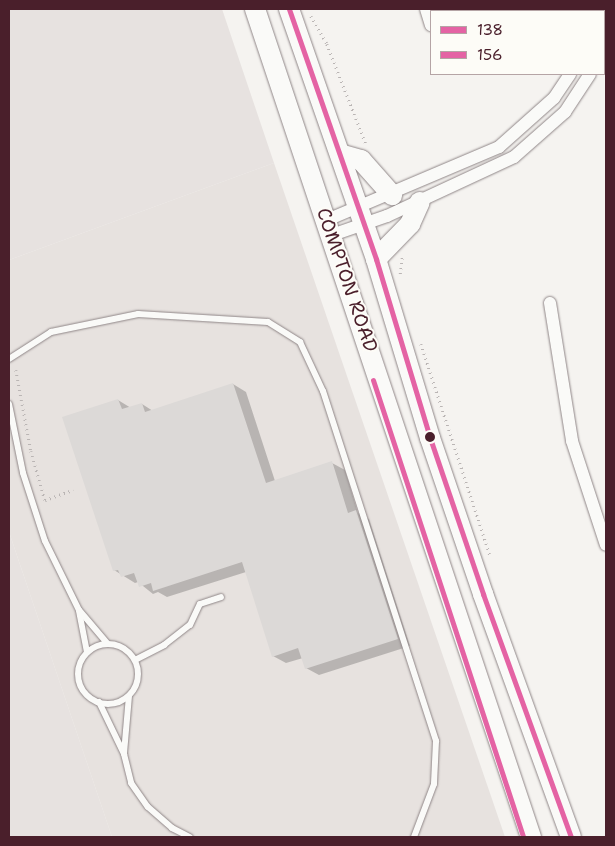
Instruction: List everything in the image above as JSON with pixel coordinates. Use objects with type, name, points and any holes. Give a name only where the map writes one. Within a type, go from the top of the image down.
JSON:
[{"type":"main road","name":"COMPTON ROAD","points":[[254,9],[329,228],[531,837]]},
{"type":"main road","name":"COMPTON ROAD","points":[[299,10],[340,154],[376,259],[433,447],[571,837]]},
{"type":"main road","points":[[340,154],[361,160],[392,195]]},
{"type":"main road","points":[[376,259],[410,224],[420,202]]},
{"type":"street","points":[[426,9],[430,23]]},
{"type":"street","points":[[329,228],[361,216],[392,195],[486,154],[510,139],[554,98],[569,75]]},
{"type":"street","points":[[329,228],[361,216],[420,202],[486,172],[526,149],[565,112],[589,75]]},
{"type":"street","points":[[550,303],[572,441],[606,545]]},
{"type":"lane","points":[[9,359],[50,332],[138,314],[268,322],[300,342],[323,391],[436,741],[434,784],[414,837]]},
{"type":"lane","points":[[9,404],[32,505],[45,541],[78,610],[87,652]]},
{"type":"lane","points":[[135,660],[164,645],[190,625],[200,604],[221,597]]},
{"type":"lane","points":[[78,610],[107,643],[123,647],[135,660],[138,680],[129,696],[124,754]]},
{"type":"lane","points":[[107,643],[87,652],[80,661],[78,678],[85,693],[98,702],[112,704],[129,696]]},
{"type":"lane","points":[[98,702],[124,754],[131,783],[148,806],[172,828],[190,837]]},
{"type":"path","points":[[299,10],[327,44],[361,136],[370,151]]},
{"type":"path","points":[[400,275],[403,254]]},
{"type":"path","points":[[420,339],[492,561]]},
{"type":"path","points":[[16,370],[31,451],[44,500],[73,490]]},
{"type":"shaded area","points":[[9,9],[222,9],[274,163],[9,260]]},
{"type":"shaded area","points":[[274,163],[505,837],[112,837],[9,532],[9,260]]},
{"type":"shaded area","points":[[9,532],[112,837],[9,837]]},
{"type":"building","points":[[233,383],[266,483],[332,461],[348,513],[356,510],[398,639],[305,669],[298,648],[272,657],[242,562],[153,591],[151,583],[139,587],[134,573],[121,577],[118,570],[113,571],[62,417],[118,399],[122,409],[142,403],[145,412]]},
{"type":"transit line","name":"138","points":[[289,9],[376,259],[430,438],[483,594],[571,837]]},
{"type":"transit line","name":"156","points":[[373,380],[523,837]]}]
